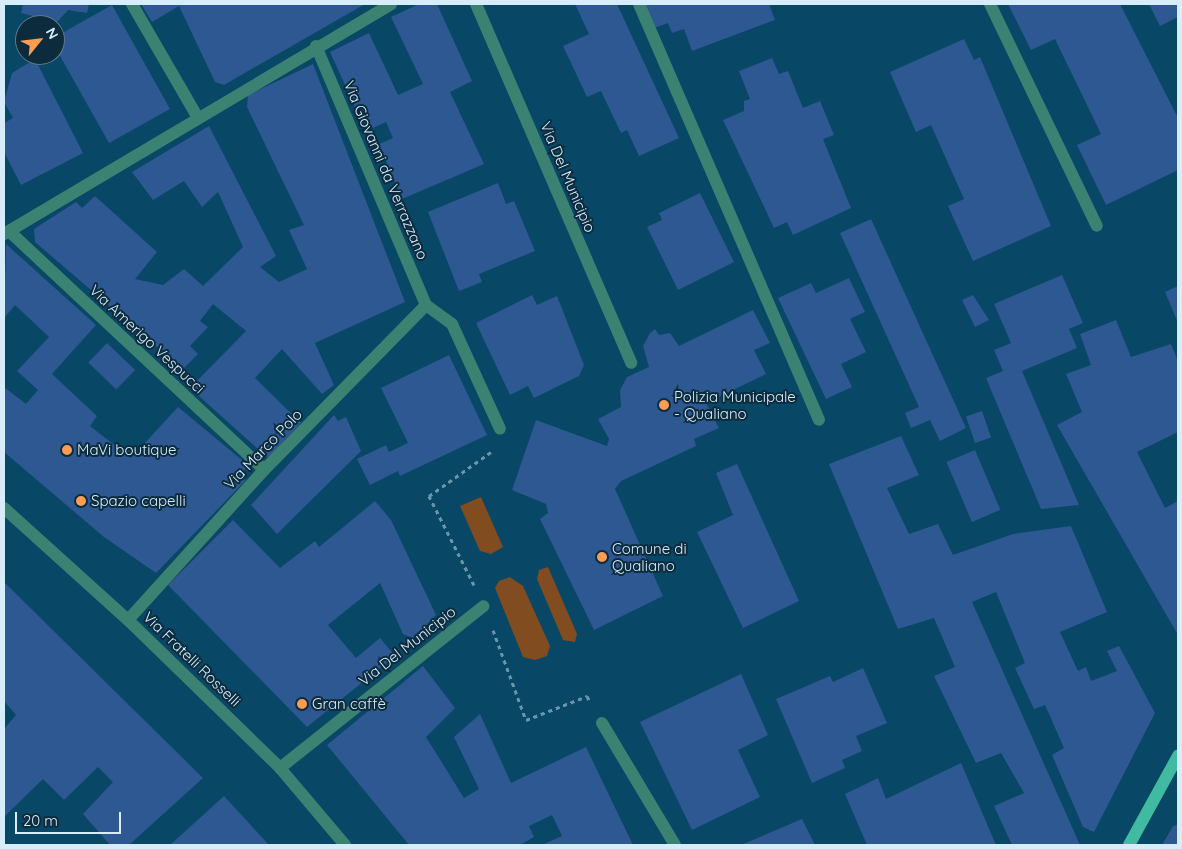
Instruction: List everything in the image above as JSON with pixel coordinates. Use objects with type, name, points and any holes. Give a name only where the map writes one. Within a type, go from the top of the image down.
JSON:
[{"type":"main road","points":[[1129,845],[1178,756]]},
{"type":"street","points":[[132,4],[198,118]]},
{"type":"street","points":[[6,233],[316,46],[391,4]]},
{"type":"street","name":"Via Del Municipio","points":[[476,4],[631,363]]},
{"type":"street","points":[[639,4],[819,420]]},
{"type":"street","points":[[990,4],[1097,226]]},
{"type":"street","name":"Via Giovanni da Verrazzano","points":[[316,46],[426,305]]},
{"type":"street","name":"Via Amerigo Vespucci","points":[[6,233],[264,470]]},
{"type":"street","points":[[426,305],[452,324],[500,429]]},
{"type":"street","name":"Via Marco Polo","points":[[128,620],[264,470],[426,305]]},
{"type":"street","name":"Via Fratelli Rosselli","points":[[4,508],[128,620],[280,768],[345,845]]},
{"type":"street","name":"Via Del Municipio","points":[[280,768],[484,606]]},
{"type":"street","points":[[602,723],[675,845]]},
{"type":"shaded area","points":[[481,497],[503,547],[491,554],[480,551],[460,506]]},
{"type":"shaded area","points":[[548,567],[577,634],[575,642],[563,640],[537,579],[539,570]]},
{"type":"shaded area","points":[[510,577],[523,586],[550,646],[547,656],[535,660],[523,657],[495,588],[499,581]]},
{"type":"building","points":[[23,4],[89,4],[87,13],[68,10],[63,15],[29,15],[21,13]]},
{"type":"building","points":[[141,4],[365,4],[224,85],[215,82],[179,6],[152,22]]},
{"type":"building","points":[[419,4],[437,4],[472,81],[450,92],[484,164],[402,199],[379,144],[393,138],[386,122],[373,128],[361,120],[330,52],[369,33],[398,95],[423,84],[391,17]]},
{"type":"building","points":[[575,4],[617,4],[679,138],[639,156],[627,130],[621,133],[601,91],[587,97],[563,46],[589,34]]},
{"type":"building","points":[[645,4],[769,4],[775,20],[692,51],[684,29],[672,33],[668,23],[654,28]]},
{"type":"building","points":[[1008,4],[1120,4],[1178,118],[1178,170],[1106,205],[1077,145],[1101,134],[1055,39],[1031,50]]},
{"type":"building","points":[[1149,4],[1178,4],[1178,17],[1160,26]]},
{"type":"building","points":[[112,5],[170,109],[109,143],[65,65],[65,31]]},
{"type":"building","points":[[964,39],[974,60],[980,57],[1051,226],[973,261],[948,206],[964,199],[931,125],[916,132],[890,72]]},
{"type":"building","points":[[772,58],[779,74],[788,71],[803,108],[820,101],[834,135],[823,139],[851,208],[793,235],[787,222],[774,228],[723,120],[744,111],[744,101],[750,99],[739,71]]},
{"type":"building","points":[[313,64],[405,302],[315,343],[334,385],[322,394],[282,349],[255,378],[301,423],[268,458],[190,388],[246,331],[213,304],[200,321],[208,327],[190,346],[198,354],[183,369],[35,242],[34,229],[76,202],[82,208],[95,196],[157,252],[135,279],[163,285],[184,269],[203,286],[243,247],[218,192],[202,207],[184,181],[153,200],[132,172],[209,126],[276,256],[260,267],[279,282],[307,269],[289,230],[304,225],[247,107],[248,95]]},
{"type":"building","points":[[25,65],[38,65],[83,153],[21,185],[4,152],[4,123],[13,118],[4,102],[12,73]]},
{"type":"building","points":[[498,183],[506,204],[514,201],[535,251],[479,274],[482,282],[459,291],[428,212]]},
{"type":"building","points":[[700,193],[734,262],[678,290],[647,227],[662,220],[659,213]]},
{"type":"building","points":[[871,219],[966,428],[940,441],[930,420],[911,428],[905,413],[919,407],[840,233]]},
{"type":"building","points":[[6,244],[96,325],[52,374],[97,416],[90,426],[131,458],[178,407],[248,465],[241,475],[246,480],[156,573],[104,537],[4,452],[4,387],[26,404],[38,390],[17,371],[49,337],[15,305],[4,318]]},
{"type":"building","points":[[1062,275],[1083,323],[1069,329],[1077,348],[1022,371],[1079,505],[1041,509],[986,378],[1003,371],[994,350],[1011,343],[994,304]]},
{"type":"building","points":[[849,278],[865,312],[850,319],[866,352],[841,364],[852,387],[826,399],[778,298],[811,283],[816,293]]},
{"type":"building","points":[[1178,286],[1178,323],[1165,292]]},
{"type":"building","points":[[532,295],[537,305],[557,296],[584,365],[579,376],[534,398],[528,386],[510,395],[476,323]]},
{"type":"building","points":[[973,295],[989,320],[975,327],[962,300]]},
{"type":"building","points":[[753,310],[770,343],[754,350],[766,374],[706,403],[719,428],[694,439],[696,446],[621,481],[615,489],[663,596],[594,630],[540,519],[548,513],[546,504],[512,490],[536,420],[607,446],[609,439],[598,419],[621,407],[620,390],[627,377],[649,367],[643,346],[650,333],[655,329],[659,335],[670,333],[679,346]]},
{"type":"building","points":[[1116,320],[1131,357],[1171,344],[1178,361],[1178,432],[1137,452],[1165,508],[1178,501],[1178,635],[1057,425],[1082,412],[1066,374],[1091,365],[1080,334]]},
{"type":"building","points":[[107,343],[135,370],[116,390],[88,362]]},
{"type":"building","points":[[449,355],[487,435],[400,476],[398,471],[370,485],[357,459],[386,445],[389,452],[408,443],[381,388]]},
{"type":"building","points":[[982,411],[991,437],[975,443],[966,417]]},
{"type":"building","points":[[334,415],[338,421],[346,417],[361,451],[277,534],[251,505]]},
{"type":"building","points":[[901,436],[919,475],[887,488],[909,534],[938,524],[953,555],[1013,534],[1071,526],[1107,612],[1060,632],[1078,671],[1086,667],[1091,681],[1117,671],[1107,651],[1119,646],[1155,713],[1094,832],[1083,827],[1052,755],[1064,748],[1045,705],[1034,709],[1015,668],[1025,663],[996,592],[972,602],[1080,845],[1012,845],[994,806],[1024,793],[1001,753],[976,763],[934,676],[955,667],[934,618],[898,629],[829,464]]},
{"type":"building","points":[[975,450],[1000,510],[972,522],[946,462]]},
{"type":"building","points":[[737,464],[799,601],[743,628],[697,532],[733,515],[716,473]]},
{"type":"building","points":[[375,501],[391,520],[436,615],[413,638],[403,634],[380,583],[328,625],[356,658],[380,638],[395,656],[307,727],[168,585],[233,520],[280,568],[315,541],[319,547]]},
{"type":"building","points":[[4,582],[203,778],[129,845],[110,845],[83,814],[113,782],[98,767],[64,800],[43,779],[4,817],[4,729],[16,715],[4,701]]},
{"type":"building","points":[[423,666],[455,708],[426,737],[464,798],[479,789],[454,737],[480,714],[511,783],[586,747],[633,845],[542,845],[562,836],[552,815],[529,826],[534,837],[520,845],[409,845],[327,745]]},
{"type":"building","points":[[863,668],[887,723],[856,736],[862,751],[842,760],[845,768],[812,783],[776,699],[830,676],[833,682]]},
{"type":"building","points":[[741,674],[768,735],[738,750],[760,797],[692,830],[640,722]]},
{"type":"building","points":[[961,763],[996,845],[867,845],[845,794],[878,778],[886,799]]},
{"type":"building","points":[[224,796],[269,845],[170,845]]},
{"type":"building","points":[[802,819],[815,845],[741,845]]},
{"type":"building","points":[[1178,825],[1178,845],[1162,845],[1173,826]]},
{"type":"place","name":"Polizia Municipale - Qualiano","points":[[664,405]]},
{"type":"place","name":"MaVi boutique","points":[[67,450]]},
{"type":"place","name":"Spazio capelli","points":[[81,501]]},
{"type":"place","name":"Comune di Qualiano","points":[[602,557]]},
{"type":"place","name":"Gran caffè","points":[[302,704]]}]
